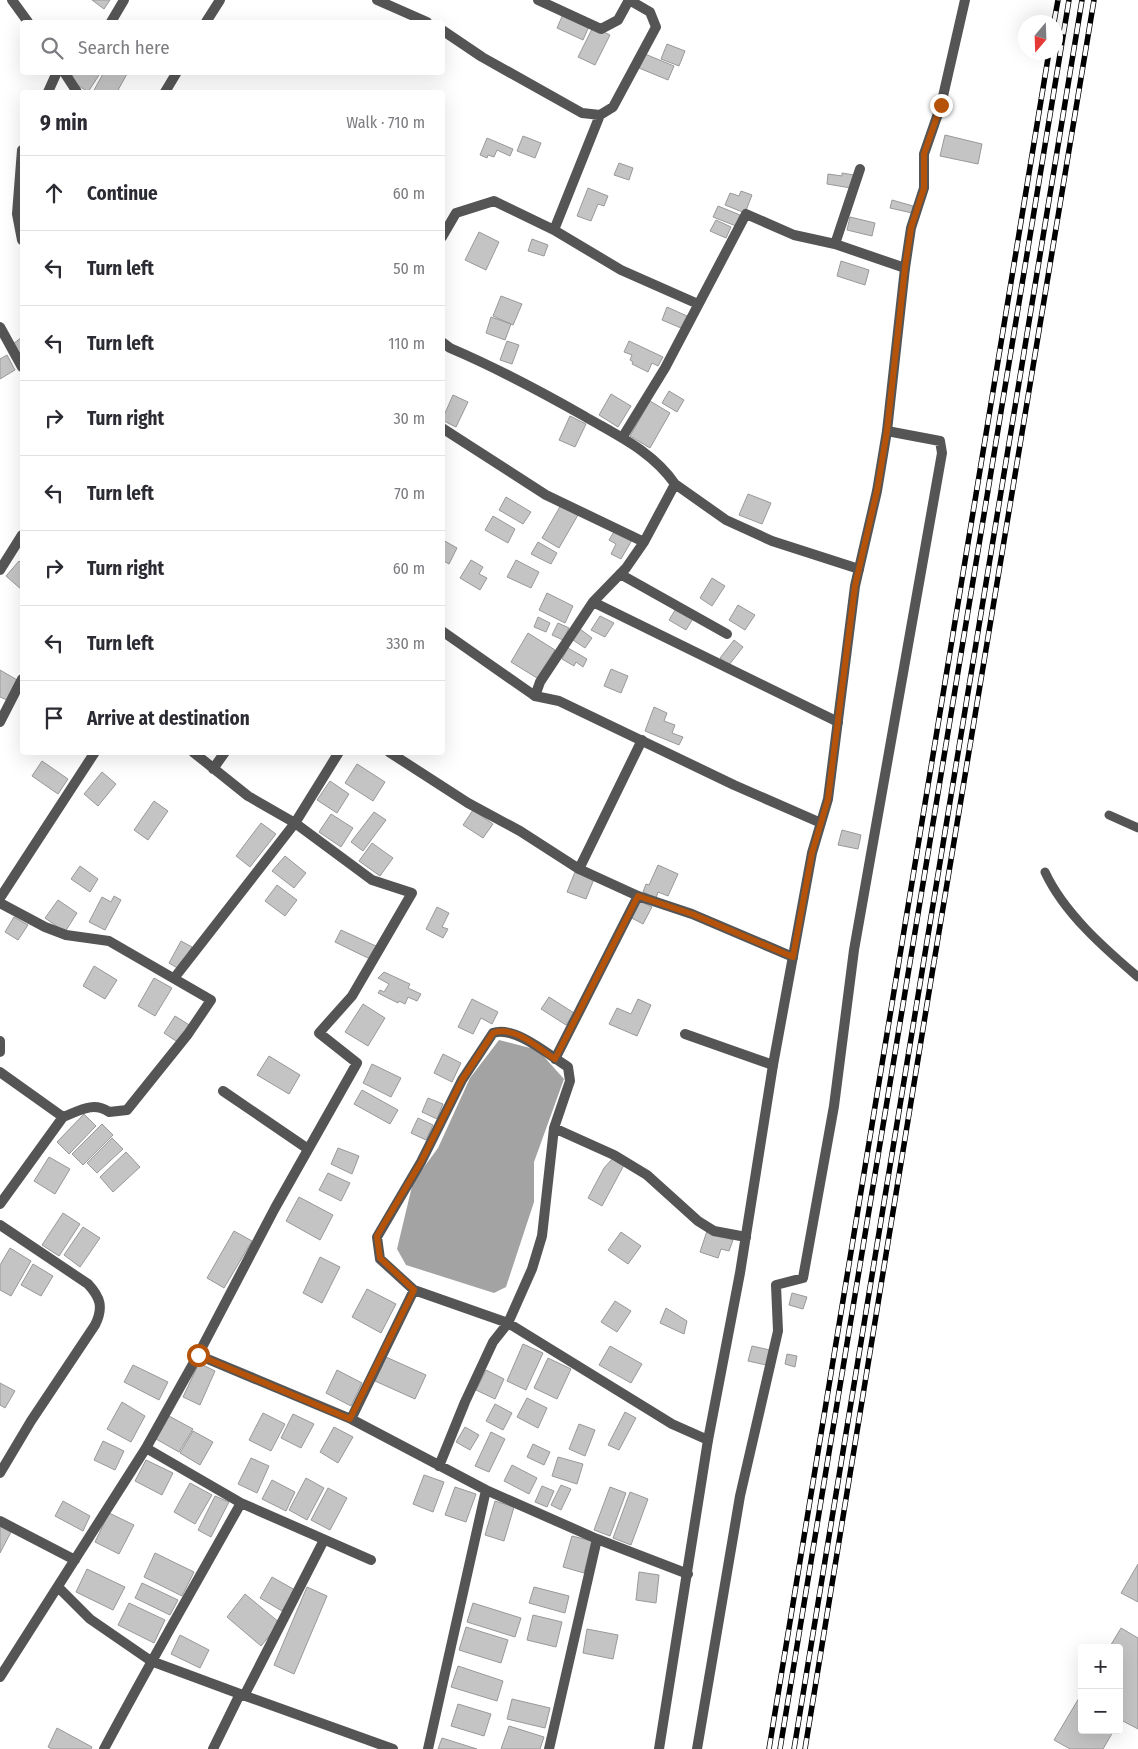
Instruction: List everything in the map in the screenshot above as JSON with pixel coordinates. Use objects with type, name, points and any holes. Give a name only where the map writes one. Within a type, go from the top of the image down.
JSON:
[{"type":"street","points":[[12,0],[27,20]]},
{"type":"street","points":[[112,20],[124,0]]},
{"type":"street","points":[[207,20],[220,0]]},
{"type":"street","points":[[377,0],[422,20]]},
{"type":"street","points":[[538,0],[602,28],[618,20],[629,0],[650,12],[656,27],[612,107],[600,115],[554,230]]},
{"type":"street","points":[[660,1749],[708,1440],[746,1237],[773,1065],[812,853],[828,799],[859,569],[887,431],[911,228],[924,188],[924,154],[941,105],[965,0]]},
{"type":"street","points":[[445,32],[482,57],[582,112],[600,115]]},
{"type":"street","points":[[49,90],[56,75]]},
{"type":"street","points":[[66,75],[76,90]]},
{"type":"street","points":[[166,90],[175,75]]},
{"type":"street","points":[[835,244],[860,169]]},
{"type":"street","points":[[20,176],[17,214],[20,230]]},
{"type":"street","points":[[445,232],[456,213],[494,201],[554,230],[621,270],[698,304]]},
{"type":"street","points":[[622,438],[664,368],[746,214],[794,236],[835,244],[905,268]]},
{"type":"street","points":[[0,326],[20,363]]},
{"type":"street","points":[[445,344],[534,387],[644,450],[665,470],[675,484],[726,520],[756,534],[859,569]]},
{"type":"street","points":[[445,430],[546,495],[644,542]]},
{"type":"street","points":[[697,1749],[740,1496],[778,1331],[776,1285],[803,1278],[834,1106],[854,950],[942,453],[940,441],[887,431]]},
{"type":"street","points":[[535,696],[540,682],[593,602],[620,574],[644,542],[675,484]]},
{"type":"street","points":[[0,570],[20,538]]},
{"type":"street","points":[[620,574],[727,634]]},
{"type":"street","points":[[593,602],[838,722]]},
{"type":"street","points":[[445,633],[535,696],[559,701],[734,785],[821,823]]},
{"type":"street","points":[[0,722],[20,683]]},
{"type":"street","points":[[579,869],[642,740]]},
{"type":"street","points":[[0,898],[93,755]]},
{"type":"street","points":[[0,1677],[146,1448],[356,1063],[319,1033],[352,996],[412,893],[372,880],[295,823],[248,796],[197,755]]},
{"type":"street","points":[[213,769],[223,755]]},
{"type":"street","points":[[175,977],[295,823],[337,755]]},
{"type":"street","points":[[394,755],[468,803],[520,831],[579,869],[638,896],[692,914],[793,957]]},
{"type":"street","points":[[555,1059],[638,896]]},
{"type":"street","points":[[0,903],[66,935],[108,941],[175,977],[211,1000],[188,1034],[127,1110],[109,1112],[100,1106],[91,1107],[63,1118],[0,1204]]},
{"type":"street","points":[[440,1466],[465,1402],[494,1342],[508,1323],[532,1269],[542,1236],[554,1128],[570,1081],[568,1067],[514,1033],[499,1031],[493,1033],[462,1080],[421,1162],[377,1236],[380,1258],[414,1290],[508,1323],[672,1424],[708,1440]]},
{"type":"street","points":[[685,1034],[773,1065]]},
{"type":"street","points":[[0,1041],[0,1052]]},
{"type":"street","points":[[0,1072],[63,1118]]},
{"type":"street","points":[[223,1091],[308,1149]]},
{"type":"street","points":[[554,1128],[614,1156],[647,1175],[698,1221],[714,1231],[746,1237]]},
{"type":"street","points":[[0,1225],[88,1284],[98,1296],[100,1314],[0,1473]]},
{"type":"street","points":[[350,1419],[414,1290]]},
{"type":"street","points":[[198,1355],[350,1419],[486,1490],[596,1539],[688,1574]]},
{"type":"street","points":[[146,1448],[240,1503],[371,1560]]},
{"type":"street","points":[[428,1749],[486,1490]]},
{"type":"street","points":[[104,1749],[240,1503]]},
{"type":"street","points":[[0,1521],[75,1560]]},
{"type":"street","points":[[549,1749],[596,1539]]},
{"type":"street","points":[[213,1749],[324,1540]]},
{"type":"street","points":[[58,1587],[90,1619],[151,1661],[373,1746],[393,1749]]},
{"type":"lane","points":[[1109,815],[1138,828]]},
{"type":"lane","points":[[1045,872],[1051,886],[1088,930],[1138,978]]},
{"type":"shaded area","points":[[499,1040],[538,1050],[564,1079],[534,1162],[534,1202],[506,1287],[494,1293],[406,1265],[397,1249],[413,1182],[438,1148],[470,1078]]},
{"type":"building","points":[[92,0],[110,0],[104,9]]},
{"type":"building","points":[[564,12],[590,24],[583,40],[557,28]]},
{"type":"building","points":[[593,27],[610,35],[595,65],[578,57]]},
{"type":"building","points":[[667,44],[685,51],[679,66],[661,59]]},
{"type":"building","points":[[645,54],[674,66],[668,80],[639,68]]},
{"type":"building","points":[[73,75],[99,75],[89,90],[85,90],[70,80]]},
{"type":"building","points":[[102,75],[126,75],[118,90],[94,90]]},
{"type":"building","points":[[945,135],[982,144],[978,164],[940,156]]},
{"type":"building","points":[[523,136],[541,143],[535,158],[517,151]]},
{"type":"building","points":[[487,138],[513,149],[510,156],[497,150],[494,157],[488,155],[487,158],[480,155]]},
{"type":"building","points":[[619,163],[633,168],[629,180],[614,175]]},
{"type":"building","points":[[842,173],[854,175],[851,188],[827,184],[828,174],[842,176]]},
{"type":"building","points":[[588,188],[608,196],[604,206],[598,204],[591,221],[577,216]]},
{"type":"building","points":[[741,191],[752,195],[745,213],[725,205],[730,193],[739,196]]},
{"type":"building","points":[[892,200],[913,206],[912,213],[890,208]]},
{"type":"building","points":[[718,206],[740,215],[736,226],[713,217]]},
{"type":"building","points":[[850,217],[875,223],[872,236],[847,230]]},
{"type":"building","points":[[716,220],[731,227],[726,238],[710,231]]},
{"type":"building","points":[[479,232],[499,242],[486,270],[465,260]]},
{"type":"building","points":[[532,239],[548,245],[544,256],[528,251]]},
{"type":"building","points":[[841,261],[869,270],[865,285],[837,276]]},
{"type":"building","points":[[501,296],[522,304],[513,325],[493,316]]},
{"type":"building","points":[[667,307],[687,316],[681,328],[662,320]]},
{"type":"building","points":[[491,317],[511,324],[505,340],[486,333]]},
{"type":"building","points":[[20,339],[20,354],[13,344]]},
{"type":"building","points":[[507,341],[519,345],[512,364],[500,360]]},
{"type":"building","points":[[629,341],[663,357],[658,366],[652,363],[648,372],[632,364],[633,362],[630,360],[632,355],[624,352]]},
{"type":"building","points":[[7,355],[15,370],[0,379],[0,359]]},
{"type":"building","points":[[669,391],[684,400],[677,412],[662,403]]},
{"type":"building","points":[[611,394],[631,406],[618,427],[599,415]]},
{"type":"building","points":[[453,395],[468,402],[456,427],[445,422],[445,413]]},
{"type":"building","points":[[650,401],[670,413],[650,448],[630,436]]},
{"type":"building","points":[[570,416],[586,424],[575,447],[559,440]]},
{"type":"building","points":[[748,494],[771,503],[762,524],[739,515]]},
{"type":"building","points":[[506,497],[531,512],[523,524],[499,510]]},
{"type":"building","points":[[561,505],[578,515],[559,548],[542,538]]},
{"type":"building","points":[[493,516],[515,529],[508,543],[485,530]]},
{"type":"building","points":[[615,530],[632,540],[621,559],[611,554],[616,544],[609,540]]},
{"type":"building","points":[[445,541],[457,548],[449,564],[445,562]]},
{"type":"building","points":[[538,542],[557,553],[551,564],[531,554]]},
{"type":"building","points":[[471,560],[483,567],[479,574],[487,578],[480,590],[460,578]]},
{"type":"building","points":[[516,560],[539,572],[531,588],[507,577]]},
{"type":"building","points":[[19,561],[20,588],[6,576]]},
{"type":"building","points":[[712,578],[725,586],[712,606],[700,598]]},
{"type":"building","points":[[547,593],[573,606],[565,623],[539,610]]},
{"type":"building","points":[[738,605],[755,615],[745,630],[729,620]]},
{"type":"building","points":[[677,607],[694,617],[686,630],[669,620]]},
{"type":"building","points":[[600,616],[614,623],[605,637],[591,630]]},
{"type":"building","points":[[538,617],[550,623],[546,632],[534,627]]},
{"type":"building","points":[[558,623],[569,628],[563,640],[552,635]]},
{"type":"building","points":[[580,629],[592,638],[585,648],[573,640]]},
{"type":"building","points":[[528,633],[555,650],[537,678],[511,662]]},
{"type":"building","points":[[734,640],[743,647],[729,665],[720,658]]},
{"type":"building","points":[[568,648],[587,659],[583,667],[576,662],[574,666],[562,659]]},
{"type":"building","points":[[611,669],[628,676],[621,693],[604,686]]},
{"type":"building","points":[[0,670],[19,681],[7,700],[0,697]]},
{"type":"building","points":[[654,707],[667,713],[664,721],[675,725],[672,733],[683,737],[679,745],[645,731]]},
{"type":"building","points":[[42,761],[68,779],[58,794],[32,776]]},
{"type":"building","points":[[357,764],[385,782],[373,801],[345,783]]},
{"type":"building","points":[[102,772],[116,784],[98,806],[84,794]]},
{"type":"building","points":[[330,781],[349,794],[337,813],[317,800]]},
{"type":"building","points":[[154,801],[168,811],[148,840],[134,830]]},
{"type":"building","points":[[473,810],[493,824],[483,838],[463,825]]},
{"type":"building","points":[[374,812],[386,820],[363,851],[351,842]]},
{"type":"building","points":[[331,814],[353,828],[341,847],[319,832]]},
{"type":"building","points":[[261,823],[276,834],[250,867],[236,856]]},
{"type":"building","points":[[842,830],[861,835],[858,849],[838,845]]},
{"type":"building","points":[[372,843],[393,858],[380,876],[359,861]]},
{"type":"building","points":[[285,856],[306,873],[294,888],[272,871]]},
{"type":"building","points":[[658,865],[678,874],[668,896],[658,892],[656,898],[643,892],[646,884],[649,885]]},
{"type":"building","points":[[80,866],[98,879],[90,892],[71,879]]},
{"type":"building","points":[[575,872],[594,879],[586,899],[567,892]]},
{"type":"building","points":[[277,885],[297,900],[285,916],[265,901]]},
{"type":"building","points":[[114,896],[121,900],[105,930],[89,922],[102,897],[111,902]]},
{"type":"building","points":[[58,900],[77,913],[65,932],[45,918]]},
{"type":"building","points":[[637,900],[652,907],[643,924],[628,916]]},
{"type":"building","points":[[437,907],[449,913],[442,927],[448,929],[443,938],[426,929]]},
{"type":"building","points":[[14,917],[28,925],[18,940],[5,932]]},
{"type":"building","points":[[341,930],[378,947],[372,960],[335,942]]},
{"type":"building","points":[[181,941],[192,947],[179,969],[169,963]]},
{"type":"building","points":[[94,966],[117,980],[105,999],[83,986]]},
{"type":"building","points":[[384,972],[410,984],[408,988],[421,994],[417,1001],[408,997],[405,1004],[399,1001],[398,1003],[378,993],[380,990],[384,992],[389,984],[378,978]]},
{"type":"building","points":[[154,978],[172,988],[155,1016],[138,1006]]},
{"type":"building","points":[[549,997],[574,1013],[566,1025],[541,1009]]},
{"type":"building","points":[[472,999],[498,1012],[492,1024],[481,1018],[473,1034],[458,1027]]},
{"type":"building","points":[[638,999],[651,1005],[637,1036],[609,1024],[617,1008],[631,1014]]},
{"type":"building","points":[[363,1004],[385,1018],[368,1046],[345,1032]]},
{"type":"building","points":[[175,1016],[191,1026],[179,1043],[164,1033]]},
{"type":"building","points":[[443,1054],[461,1063],[452,1082],[434,1073]]},
{"type":"building","points":[[269,1056],[300,1075],[289,1094],[257,1075]]},
{"type":"building","points":[[372,1064],[401,1078],[391,1097],[363,1083]]},
{"type":"building","points":[[362,1090],[398,1110],[390,1124],[354,1104]]},
{"type":"building","points":[[428,1098],[443,1104],[437,1119],[422,1112]]},
{"type":"building","points":[[84,1114],[96,1126],[69,1154],[57,1142]]},
{"type":"building","points":[[418,1118],[433,1125],[426,1140],[411,1133]]},
{"type":"building","points":[[102,1124],[113,1135],[83,1165],[72,1154]]},
{"type":"building","points":[[112,1138],[123,1149],[97,1173],[87,1163]]},
{"type":"building","points":[[338,1148],[359,1156],[352,1174],[331,1164]]},
{"type":"building","points":[[126,1152],[140,1167],[113,1192],[100,1177]]},
{"type":"building","points":[[49,1157],[70,1169],[55,1194],[34,1181]]},
{"type":"building","points":[[613,1158],[624,1165],[602,1206],[588,1198],[604,1168]]},
{"type":"building","points":[[328,1173],[350,1183],[341,1201],[319,1190]]},
{"type":"building","points":[[299,1197],[333,1215],[320,1240],[286,1221]]},
{"type":"building","points":[[63,1213],[80,1224],[59,1256],[42,1245]]},
{"type":"building","points":[[83,1227],[100,1238],[80,1267],[64,1255]]},
{"type":"building","points":[[234,1231],[252,1241],[224,1288],[207,1278]]},
{"type":"building","points":[[707,1231],[733,1240],[729,1251],[721,1249],[718,1258],[700,1252]]},
{"type":"building","points":[[621,1232],[641,1246],[628,1264],[608,1250]]},
{"type":"building","points":[[10,1248],[31,1261],[11,1296],[0,1290],[0,1265]]},
{"type":"building","points":[[320,1257],[340,1267],[322,1303],[303,1293]]},
{"type":"building","points":[[33,1264],[53,1276],[41,1296],[21,1285]]},
{"type":"building","points":[[367,1289],[396,1304],[381,1333],[352,1317]]},
{"type":"building","points":[[792,1293],[807,1297],[803,1309],[789,1305]]},
{"type":"building","points":[[615,1301],[631,1311],[617,1332],[601,1322]]},
{"type":"building","points":[[666,1308],[687,1321],[684,1334],[660,1323]]},
{"type":"building","points":[[523,1344],[543,1353],[526,1390],[507,1381]]},
{"type":"building","points":[[610,1346],[642,1364],[631,1383],[599,1365]]},
{"type":"building","points":[[752,1346],[770,1350],[766,1365],[748,1361]]},
{"type":"building","points":[[787,1354],[797,1356],[795,1367],[785,1364]]},
{"type":"building","points":[[386,1357],[426,1375],[415,1399],[375,1381]]},
{"type":"building","points":[[548,1358],[571,1369],[557,1399],[534,1388]]},
{"type":"building","points":[[199,1363],[215,1371],[200,1405],[183,1397]]},
{"type":"building","points":[[133,1365],[168,1382],[159,1400],[124,1382]]},
{"type":"building","points":[[337,1370],[362,1383],[351,1406],[326,1393]]},
{"type":"building","points":[[486,1370],[504,1379],[495,1399],[476,1390]]},
{"type":"building","points":[[0,1383],[15,1391],[5,1408],[0,1405]]},
{"type":"building","points":[[527,1398],[547,1408],[538,1428],[517,1417]]},
{"type":"building","points":[[122,1402],[145,1416],[131,1442],[107,1429]]},
{"type":"building","points":[[495,1404],[512,1413],[503,1430],[486,1421]]},
{"type":"building","points":[[625,1412],[636,1418],[619,1450],[608,1445]]},
{"type":"building","points":[[263,1413],[285,1424],[271,1451],[249,1440]]},
{"type":"building","points":[[293,1414],[314,1424],[301,1448],[281,1438]]},
{"type":"building","points":[[169,1416],[193,1429],[179,1452],[156,1439]]},
{"type":"building","points":[[579,1424],[595,1430],[585,1456],[569,1449]]},
{"type":"building","points":[[334,1427],[353,1437],[338,1463],[320,1452]]},
{"type":"building","points":[[465,1427],[479,1435],[470,1450],[456,1442]]},
{"type":"building","points":[[193,1431],[213,1442],[200,1465],[180,1453]]},
{"type":"building","points":[[491,1432],[505,1439],[489,1472],[475,1466]]},
{"type":"building","points":[[103,1441],[124,1451],[115,1470],[94,1460]]},
{"type":"building","points":[[533,1444],[550,1452],[544,1465],[527,1457]]},
{"type":"building","points":[[558,1457],[583,1464],[577,1484],[552,1476]]},
{"type":"building","points":[[251,1458],[269,1466],[257,1493],[238,1484]]},
{"type":"building","points":[[146,1460],[173,1473],[162,1495],[135,1481]]},
{"type":"building","points":[[512,1465],[537,1478],[529,1494],[504,1481]]},
{"type":"building","points":[[424,1475],[444,1482],[433,1512],[413,1504]]},
{"type":"building","points":[[306,1478],[324,1488],[307,1520],[289,1510]]},
{"type":"building","points":[[272,1480],[295,1492],[286,1511],[262,1499]]},
{"type":"building","points":[[190,1483],[212,1495],[195,1524],[174,1512]]},
{"type":"building","points":[[561,1485],[571,1489],[561,1510],[551,1505]]},
{"type":"building","points":[[542,1486],[554,1491],[547,1507],[535,1502]]},
{"type":"building","points":[[455,1487],[476,1494],[466,1522],[445,1515]]},
{"type":"building","points":[[610,1487],[626,1493],[610,1536],[594,1530]]},
{"type":"building","points":[[328,1488],[347,1498],[330,1530],[311,1520]]},
{"type":"building","points":[[630,1492],[648,1499],[631,1545],[613,1538]]},
{"type":"building","points":[[215,1496],[229,1502],[211,1537],[198,1530]]},
{"type":"building","points":[[63,1501],[90,1516],[83,1531],[55,1516]]},
{"type":"building","points":[[495,1501],[514,1507],[504,1541],[485,1535]]},
{"type":"building","points":[[109,1513],[134,1525],[119,1554],[95,1542]]},
{"type":"building","points":[[0,1526],[11,1532],[0,1553]]},
{"type":"building","points":[[572,1536],[592,1541],[584,1573],[563,1567]]},
{"type":"building","points":[[155,1553],[194,1572],[182,1596],[144,1577]]},
{"type":"building","points":[[1138,1564],[1138,1602],[1121,1593]]},
{"type":"building","points":[[87,1569],[125,1587],[113,1610],[76,1592]]},
{"type":"building","points":[[639,1572],[659,1575],[656,1603],[636,1600]]},
{"type":"building","points":[[272,1577],[295,1590],[282,1611],[260,1598]]},
{"type":"building","points":[[142,1583],[178,1600],[170,1615],[135,1598]]},
{"type":"building","points":[[307,1587],[327,1596],[294,1674],[274,1665]]},
{"type":"building","points":[[534,1587],[569,1596],[565,1613],[529,1603]]},
{"type":"building","points":[[245,1594],[280,1623],[261,1646],[227,1617]]},
{"type":"building","points":[[129,1603],[165,1620],[154,1643],[118,1625]]},
{"type":"building","points":[[473,1603],[521,1618],[515,1637],[467,1622]]},
{"type":"building","points":[[533,1615],[562,1622],[556,1647],[527,1640]]},
{"type":"building","points":[[466,1627],[508,1640],[501,1663],[459,1650]]},
{"type":"building","points":[[1121,1628],[1138,1638],[1138,1729],[1123,1721],[1123,1644],[1111,1644]]},
{"type":"building","points":[[587,1629],[618,1635],[613,1659],[583,1653]]},
{"type":"building","points":[[180,1635],[209,1650],[200,1668],[171,1654]]},
{"type":"building","points":[[458,1666],[503,1681],[497,1701],[451,1687]]},
{"type":"building","points":[[512,1699],[550,1708],[545,1728],[507,1719]]},
{"type":"building","points":[[1078,1700],[1078,1734],[1112,1734],[1103,1749],[1070,1749],[1054,1740]]},
{"type":"building","points":[[458,1704],[491,1714],[484,1736],[451,1726]]},
{"type":"building","points":[[509,1726],[544,1737],[540,1749],[501,1749]]},
{"type":"building","points":[[57,1728],[92,1747],[91,1749],[52,1749],[48,1747]]},
{"type":"building","points":[[442,1738],[477,1749],[438,1749]]},
{"type":"railway","points":[[1055,15],[1058,0]]},
{"type":"railway","points":[[780,1749],[1069,0]]},
{"type":"railway","points":[[794,1749],[1082,0]]},
{"type":"railway","points":[[805,1749],[1094,0]]},
{"type":"railway","points":[[769,1749],[1048,60]]},
{"type":"route","points":[[198,1355],[350,1419],[414,1290],[380,1258],[377,1236],[421,1162],[462,1080],[493,1033],[499,1031],[514,1033],[555,1059],[638,896],[692,914],[793,957],[812,853],[828,799],[855,586],[877,491],[887,431],[911,228],[924,188],[924,154],[941,105]]}]
